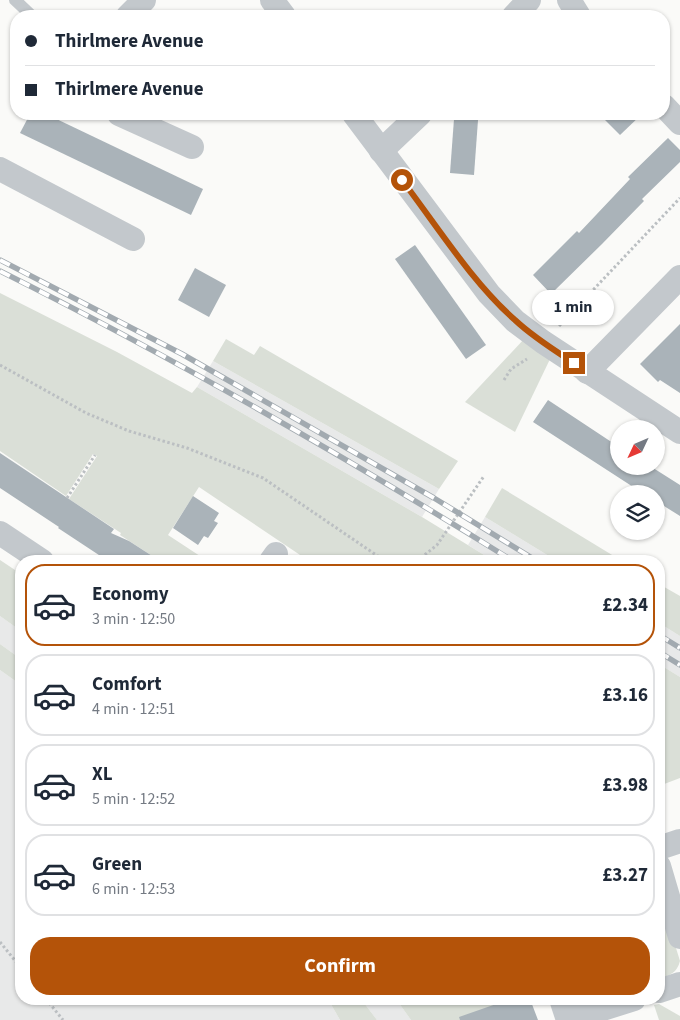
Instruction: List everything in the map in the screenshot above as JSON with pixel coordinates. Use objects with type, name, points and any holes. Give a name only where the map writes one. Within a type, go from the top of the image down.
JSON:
[{"type":"street","points":[[134,10],[144,0]]},
{"type":"street","points":[[520,10],[530,0]]},
{"type":"street","points":[[670,112],[680,123]]},
{"type":"street","points":[[132,120],[192,147]]},
{"type":"street","points":[[358,120],[489,294],[515,321],[545,344],[680,432]]},
{"type":"street","points":[[381,152],[414,120]]},
{"type":"street","points":[[0,169],[73,218],[133,239]]},
{"type":"street","points":[[587,372],[680,277]]},
{"type":"street","points":[[0,533],[33,555]]},
{"type":"street","points":[[665,846],[680,841]]},
{"type":"street","points":[[665,886],[680,937]]},
{"type":"street","points":[[665,989],[680,984]]},
{"type":"street","points":[[563,1005],[568,1020],[615,1005]]},
{"type":"lane","points":[[15,0],[26,10]]},
{"type":"path","points":[[504,380],[511,369],[545,344],[680,198]]},
{"type":"path","points":[[0,365],[86,413],[129,432],[187,448],[263,478],[377,555]]},
{"type":"path","points":[[67,498],[95,455]]},
{"type":"path","points":[[424,555],[437,545],[484,476]]},
{"type":"path","points":[[0,942],[15,961]]},
{"type":"path","points":[[51,1005],[62,1020]]},
{"type":"shaded area","points":[[0,293],[117,352],[192,393],[197,387],[484,555],[300,555],[199,487],[168,535],[198,555],[151,555],[69,499],[97,456],[93,454],[66,496],[0,451]]},
{"type":"shaded area","points":[[525,338],[551,357],[515,432],[465,402]]},
{"type":"shaded area","points":[[226,339],[254,355],[260,346],[458,461],[439,489],[213,361]]},
{"type":"shaded area","points":[[213,361],[439,489],[422,517],[197,387]]},
{"type":"shaded area","points":[[502,488],[612,555],[547,555],[485,517]]},
{"type":"shaded area","points":[[485,517],[547,555],[484,555],[468,545]]},
{"type":"shaded area","points":[[0,560],[15,570],[15,627],[0,616]]},
{"type":"shaded area","points":[[665,587],[680,596],[680,636],[665,627]]},
{"type":"shaded area","points":[[0,616],[15,627],[15,655],[0,644]]},
{"type":"shaded area","points":[[665,627],[680,636],[680,677],[665,668]]},
{"type":"shaded area","points":[[0,644],[15,655],[15,681],[0,670]]},
{"type":"shaded area","points":[[665,668],[680,677],[680,778],[665,784]]},
{"type":"shaded area","points":[[0,670],[15,681],[15,1005],[331,1005],[340,1020],[0,1020]]},
{"type":"shaded area","points":[[665,912],[680,961],[675,971],[665,977]]},
{"type":"shaded area","points":[[331,1005],[366,1005],[377,1020],[340,1020]]},
{"type":"shaded area","points":[[366,1005],[400,1005],[411,1020],[377,1020]]},
{"type":"shaded area","points":[[400,1005],[498,1005],[479,1020],[411,1020]]},
{"type":"shaded area","points":[[654,1005],[661,1005],[680,1016],[680,1020],[659,1020]]},
{"type":"building","points":[[27,120],[59,120],[203,189],[191,215],[20,133]]},
{"type":"building","points":[[454,120],[478,120],[474,175],[450,173]]},
{"type":"building","points":[[605,120],[636,120],[620,135]]},
{"type":"building","points":[[668,138],[680,150],[680,162],[642,199],[644,201],[602,244],[551,294],[533,275],[577,231],[579,233],[630,179],[628,177]]},
{"type":"building","points":[[415,245],[486,345],[466,359],[395,259]]},
{"type":"building","points":[[195,268],[226,285],[209,317],[178,300]]},
{"type":"building","points":[[680,324],[680,393],[660,380],[658,382],[640,364]]},
{"type":"building","points":[[548,400],[610,441],[610,472],[533,422]]},
{"type":"building","points":[[0,453],[114,529],[111,533],[129,541],[151,555],[99,555],[0,488]]},
{"type":"building","points":[[615,475],[664,475],[680,485],[680,516],[665,507],[665,485],[630,485]]},
{"type":"building","points":[[193,496],[219,513],[214,521],[218,523],[208,538],[204,536],[198,545],[173,528]]},
{"type":"building","points":[[493,1005],[532,1005],[538,1020],[460,1020],[459,1017]]},
{"type":"railway","points":[[0,260],[182,354],[434,498],[527,555]]},
{"type":"railway","points":[[0,271],[66,304],[260,410],[503,555]]},
{"type":"railway","points":[[665,639],[680,648]]},
{"type":"railway","points":[[665,656],[680,665]]},
{"type":"route","points":[[402,180],[489,294],[515,321],[574,363]]}]
